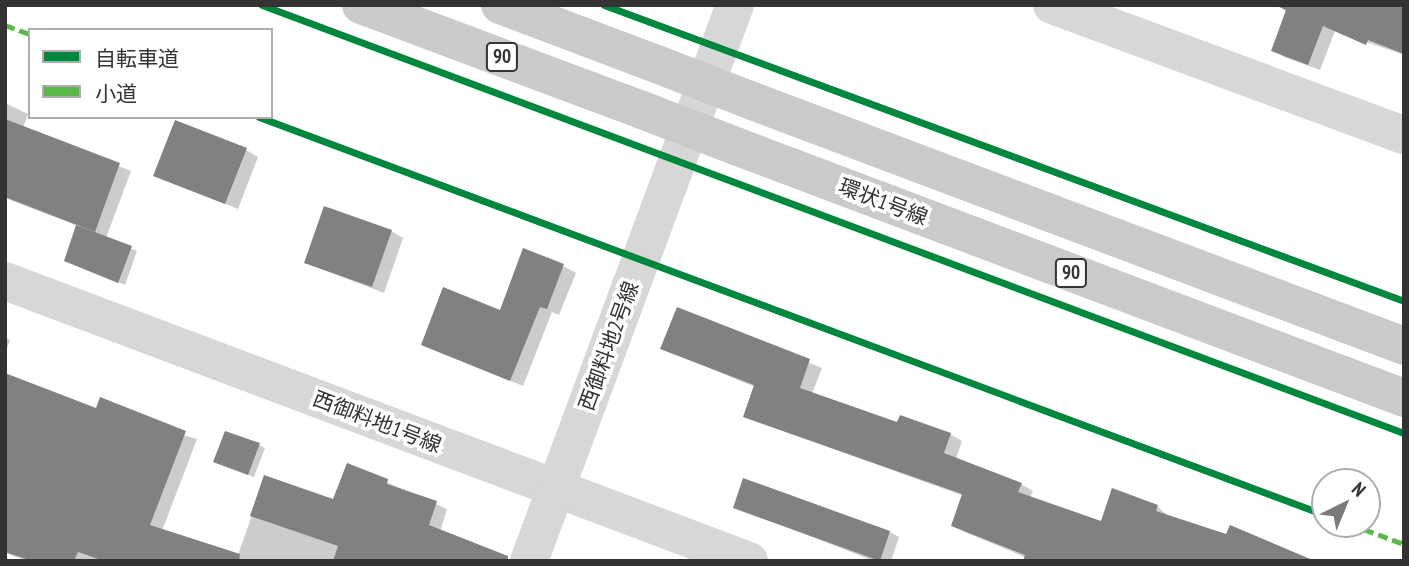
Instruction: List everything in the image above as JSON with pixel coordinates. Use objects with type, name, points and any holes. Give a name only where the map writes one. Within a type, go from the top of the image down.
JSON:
[{"type":"main road","name":"環状1号線","points":[[361,5],[1404,398]]},
{"type":"main road","name":"90","points":[[500,5],[1404,346]]},
{"type":"street","name":"西御料地2号線","points":[[529,561],[736,5]]},
{"type":"street","points":[[1052,5],[1404,135]]},
{"type":"street","name":"西御料地1号線","points":[[5,281],[749,561]]},
{"type":"building","points":[[1275,5],[1404,5],[1404,54],[1368,40],[1366,45],[1323,26],[1308,65],[1271,51],[1286,10]]},
{"type":"building","points":[[5,119],[120,163],[95,232],[5,197]]},
{"type":"building","points":[[175,120],[247,148],[225,204],[153,176]]},
{"type":"building","points":[[324,206],[392,230],[372,287],[304,263]]},
{"type":"building","points":[[76,225],[132,246],[118,283],[64,261]]},
{"type":"building","points":[[523,248],[564,264],[547,309],[540,307],[510,381],[421,345],[443,287],[500,310]]},
{"type":"building","points":[[677,307],[810,359],[800,388],[897,422],[900,415],[951,433],[944,453],[1022,483],[1018,492],[1101,521],[1112,488],[1158,505],[1156,511],[1226,534],[1230,525],[1315,561],[1023,561],[1025,555],[951,526],[962,494],[743,417],[754,385],[660,349]]},
{"type":"building","points":[[5,373],[96,408],[100,397],[186,431],[150,525],[240,554],[239,561],[104,561],[78,552],[74,561],[32,561],[5,552]]},
{"type":"building","points":[[225,431],[260,443],[248,475],[213,462]]},
{"type":"building","points":[[347,463],[388,479],[387,484],[437,501],[429,525],[508,556],[508,561],[333,561],[338,546],[250,516],[264,475],[333,499]]},
{"type":"building","points":[[743,478],[890,531],[880,561],[733,508]]},
{"type":"marked path","points":[[5,25],[28,33]]},
{"type":"marked path","points":[[1381,535],[1404,544]]},
{"type":"cycle path","points":[[262,5],[1404,433]]},
{"type":"cycle path","points":[[604,5],[1404,301]]},
{"type":"cycle path","points":[[264,119],[1311,510]]}]
